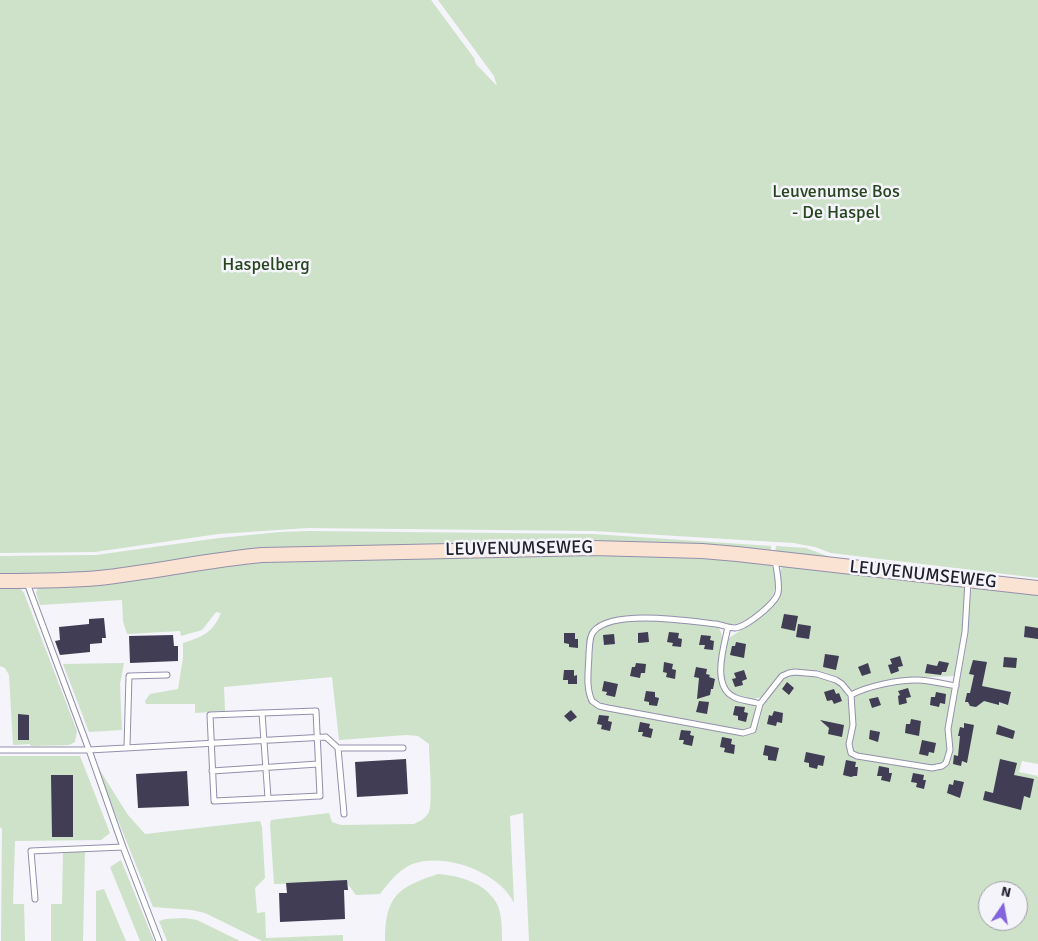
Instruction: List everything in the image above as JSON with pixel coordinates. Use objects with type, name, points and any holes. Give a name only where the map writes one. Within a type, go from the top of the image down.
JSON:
[{"type":"main road","name":"LEUVENUMSEWEG","points":[[0,581],[98,578],[232,558],[311,553],[593,548],[702,551],[1038,588]]},
{"type":"lane","points":[[774,558],[778,593],[772,602],[748,622],[736,628],[670,619],[633,618],[615,620],[599,626],[593,632],[590,643],[588,687],[592,701],[599,706],[608,708],[743,733],[749,732],[755,726],[760,704],[782,676],[788,673],[817,674],[836,680],[842,684],[851,696],[852,725],[849,744],[851,753],[857,756],[938,768],[946,763],[950,750],[948,729],[965,632],[968,580]]},
{"type":"lane","points":[[26,581],[159,941]]},
{"type":"lane","points":[[728,627],[721,671],[724,689],[735,698],[760,704]]},
{"type":"lane","points":[[127,747],[129,676],[166,675]]},
{"type":"lane","points":[[851,696],[903,680],[919,680],[956,686]]},
{"type":"lane","points":[[316,711],[320,796],[214,801],[210,715],[262,713],[316,711]]},
{"type":"lane","points":[[262,713],[268,798]]},
{"type":"lane","points":[[0,750],[90,750],[326,737],[338,748],[344,814]]},
{"type":"lane","points":[[338,748],[403,748]]},
{"type":"lane","points":[[212,771],[318,764]]},
{"type":"lane","points":[[35,899],[31,851],[123,847]]},
{"type":"green space","name":"Haspelberg","points":[[0,0],[431,0],[474,58],[476,64],[497,86],[494,76],[438,0],[1038,0],[1038,578],[831,553],[815,547],[793,543],[593,531],[308,528],[218,534],[95,552],[0,553]]},
{"type":"green space","points":[[309,531],[593,534],[771,546],[771,552],[309,548],[97,573],[0,576],[0,556],[96,555],[219,538]]},
{"type":"green space","points":[[776,546],[806,548],[830,557],[969,573],[775,553]]},
{"type":"green space","points":[[607,552],[736,559],[772,565],[775,589],[771,599],[752,616],[739,623],[727,624],[667,617],[629,616],[599,623],[591,631],[588,642],[586,685],[590,703],[608,711],[743,736],[751,734],[756,730],[763,707],[773,688],[789,675],[803,674],[834,682],[840,686],[847,696],[850,717],[847,743],[849,754],[856,758],[932,771],[939,770],[947,765],[951,751],[952,717],[967,643],[971,590],[974,587],[1038,593],[1038,764],[1022,761],[1019,772],[1038,776],[1038,941],[529,941],[523,813],[510,816],[514,903],[507,892],[483,873],[453,862],[423,861],[410,865],[401,871],[380,894],[356,895],[347,883],[274,884],[271,820],[329,813],[332,822],[341,825],[414,824],[425,818],[429,812],[431,799],[429,744],[418,736],[406,735],[339,740],[332,677],[224,687],[225,711],[195,713],[195,704],[146,704],[145,701],[150,694],[178,689],[183,658],[183,643],[196,639],[210,630],[221,613],[216,612],[202,630],[181,636],[180,631],[127,634],[123,621],[122,600],[40,605],[36,593],[38,587],[262,560]]},
{"type":"green space","points":[[783,565],[962,586],[966,591],[963,632],[956,676],[903,678],[852,691],[844,683],[817,672],[781,675],[758,698],[741,697],[733,694],[727,688],[723,672],[729,638],[775,604],[778,598],[779,573]]},
{"type":"green space","points":[[0,587],[19,587],[24,593],[77,731],[75,742],[69,745],[13,745],[9,675],[5,668],[0,666]]},
{"type":"green space","points":[[624,621],[669,621],[716,626],[722,637],[719,683],[728,696],[755,706],[756,712],[751,728],[743,731],[608,706],[595,700],[590,687],[594,633],[600,628]]},
{"type":"green space","points":[[124,663],[120,684],[122,730],[89,732],[63,664]]},
{"type":"green space","points":[[918,682],[947,686],[953,690],[946,729],[947,750],[941,764],[932,766],[853,752],[852,744],[855,726],[854,696],[893,684]]},
{"type":"green space","points":[[0,756],[80,756],[110,833],[101,840],[15,841],[13,904],[24,904],[25,941],[1,941],[2,829],[0,827]]},
{"type":"green space","points":[[94,761],[128,815],[145,834],[260,821],[265,878],[255,888],[257,913],[265,912],[266,938],[343,935],[343,941],[262,941],[205,913],[153,907]]},
{"type":"green space","points":[[85,851],[83,941],[51,941],[51,904],[62,904],[63,852]]},
{"type":"green space","points":[[121,860],[154,941],[140,941],[110,867]]},
{"type":"green space","points":[[438,874],[473,882],[493,898],[498,906],[502,923],[502,941],[385,941],[388,913],[391,903],[396,896],[413,884]]},
{"type":"green space","points":[[104,889],[126,941],[96,941],[96,891]]},
{"type":"green space","points":[[185,918],[197,920],[240,941],[167,941],[159,921]]},
{"type":"building","points":[[784,614],[798,616],[795,631],[781,628]]},
{"type":"building","points":[[104,618],[106,638],[102,638],[102,643],[90,644],[90,652],[60,655],[55,641],[60,640],[59,627],[89,624],[89,619]]},
{"type":"building","points":[[798,624],[811,626],[809,639],[796,637]]},
{"type":"building","points":[[1025,626],[1038,628],[1038,639],[1024,637]]},
{"type":"building","points":[[648,632],[649,642],[638,643],[638,633]]},
{"type":"building","points":[[669,632],[679,633],[678,638],[682,639],[681,647],[672,646],[673,643],[667,642]]},
{"type":"building","points":[[564,633],[575,633],[575,639],[578,639],[578,648],[569,647],[569,644],[564,643]]},
{"type":"building","points":[[614,634],[615,644],[604,645],[603,635]]},
{"type":"building","points":[[173,635],[174,646],[178,646],[178,661],[130,663],[129,636]]},
{"type":"building","points":[[701,635],[711,636],[710,640],[714,641],[713,650],[704,649],[705,645],[699,645]]},
{"type":"building","points":[[736,642],[746,644],[744,658],[730,655],[732,646],[735,646]]},
{"type":"building","points":[[825,654],[839,656],[836,670],[823,667]]},
{"type":"building","points":[[900,656],[903,666],[898,667],[899,671],[891,674],[888,665],[892,664],[890,659]]},
{"type":"building","points":[[1004,657],[1017,658],[1016,668],[1003,667]]},
{"type":"building","points":[[973,660],[987,662],[982,686],[1011,692],[1008,705],[984,701],[976,707],[970,706],[968,702],[965,702],[967,693],[970,693],[974,675],[969,674]]},
{"type":"building","points":[[939,661],[949,663],[946,672],[942,672],[941,675],[925,673],[927,664],[937,666]]},
{"type":"building","points":[[664,662],[673,664],[672,669],[676,670],[675,679],[666,677],[667,673],[663,672]]},
{"type":"building","points":[[636,663],[646,664],[645,673],[641,673],[640,678],[630,676],[632,667],[635,667]]},
{"type":"building","points":[[868,663],[871,673],[862,676],[858,667]]},
{"type":"building","points":[[696,667],[707,669],[706,674],[715,679],[710,695],[697,699],[699,678],[694,677]]},
{"type":"building","points":[[564,670],[574,670],[574,676],[577,675],[577,684],[568,684],[568,680],[563,680]]},
{"type":"building","points":[[744,670],[747,679],[742,681],[743,685],[735,687],[732,679],[736,678],[734,673]]},
{"type":"building","points":[[604,681],[618,684],[615,697],[606,695],[607,692],[602,691]]},
{"type":"building","points":[[787,682],[794,688],[789,695],[782,689]]},
{"type":"building","points":[[908,688],[911,697],[906,698],[907,703],[899,705],[898,696],[900,695],[898,691]]},
{"type":"building","points":[[834,689],[836,694],[839,693],[842,701],[834,704],[832,700],[827,701],[824,692]]},
{"type":"building","points":[[646,691],[655,692],[655,697],[659,698],[657,706],[649,705],[649,702],[644,701]]},
{"type":"building","points":[[936,692],[946,694],[945,704],[940,703],[939,707],[930,705],[931,697],[935,697]]},
{"type":"building","points":[[878,697],[881,705],[872,708],[869,699]]},
{"type":"building","points":[[699,701],[709,702],[707,714],[696,712]]},
{"type":"building","points":[[735,706],[745,707],[744,712],[748,713],[746,722],[738,720],[738,716],[733,715]]},
{"type":"building","points":[[571,710],[577,717],[570,722],[564,716]]},
{"type":"building","points":[[774,711],[783,713],[782,723],[777,722],[776,726],[767,724],[769,715],[772,716]]},
{"type":"building","points":[[18,714],[29,715],[29,740],[18,740]]},
{"type":"building","points":[[599,715],[609,716],[608,721],[612,722],[610,731],[601,729],[602,725],[597,724]]},
{"type":"building","points":[[911,719],[921,721],[919,736],[905,733],[906,724],[910,724]]},
{"type":"building","points":[[820,720],[844,725],[842,737],[828,734],[829,728]]},
{"type":"building","points":[[640,722],[650,724],[649,728],[653,729],[651,738],[642,736],[643,732],[638,732]]},
{"type":"building","points":[[964,723],[974,725],[967,763],[962,761],[961,766],[953,764],[954,755],[958,756],[960,727],[964,728]]},
{"type":"building","points":[[998,725],[1015,731],[1013,739],[996,734]]},
{"type":"building","points":[[681,730],[691,731],[690,735],[694,736],[692,746],[683,744],[684,740],[679,740]]},
{"type":"building","points":[[870,730],[880,732],[878,742],[869,739]]},
{"type":"building","points":[[722,737],[732,739],[731,744],[735,745],[734,754],[724,752],[725,748],[720,747]]},
{"type":"building","points":[[922,740],[936,743],[934,753],[929,752],[928,756],[919,754]]},
{"type":"building","points":[[765,745],[779,748],[776,761],[768,760],[768,756],[763,755]]},
{"type":"building","points":[[806,752],[825,756],[823,766],[818,765],[817,769],[809,767],[809,763],[804,762]]},
{"type":"building","points":[[406,759],[408,794],[357,797],[355,762]]},
{"type":"building","points":[[1000,759],[1017,763],[1014,775],[1034,779],[1030,798],[1024,796],[1021,810],[983,800],[985,791],[993,793]]},
{"type":"building","points":[[846,760],[856,762],[855,767],[858,767],[857,776],[843,775]]},
{"type":"building","points":[[879,766],[889,768],[889,773],[892,773],[890,782],[881,780],[882,776],[877,776]]},
{"type":"building","points":[[187,771],[189,806],[138,808],[136,774]]},
{"type":"building","points":[[913,773],[924,775],[923,780],[926,780],[924,789],[916,787],[917,783],[911,782]]},
{"type":"building","points":[[51,775],[73,775],[73,837],[52,837]]},
{"type":"building","points":[[954,780],[964,782],[960,798],[947,793],[949,784],[953,785]]},
{"type":"building","points":[[347,880],[348,890],[344,890],[345,919],[280,922],[279,893],[287,893],[286,883]]},
{"type":"park label","name":"Leuvenumse Bos - De Haspel","points":[[836,202]]}]
